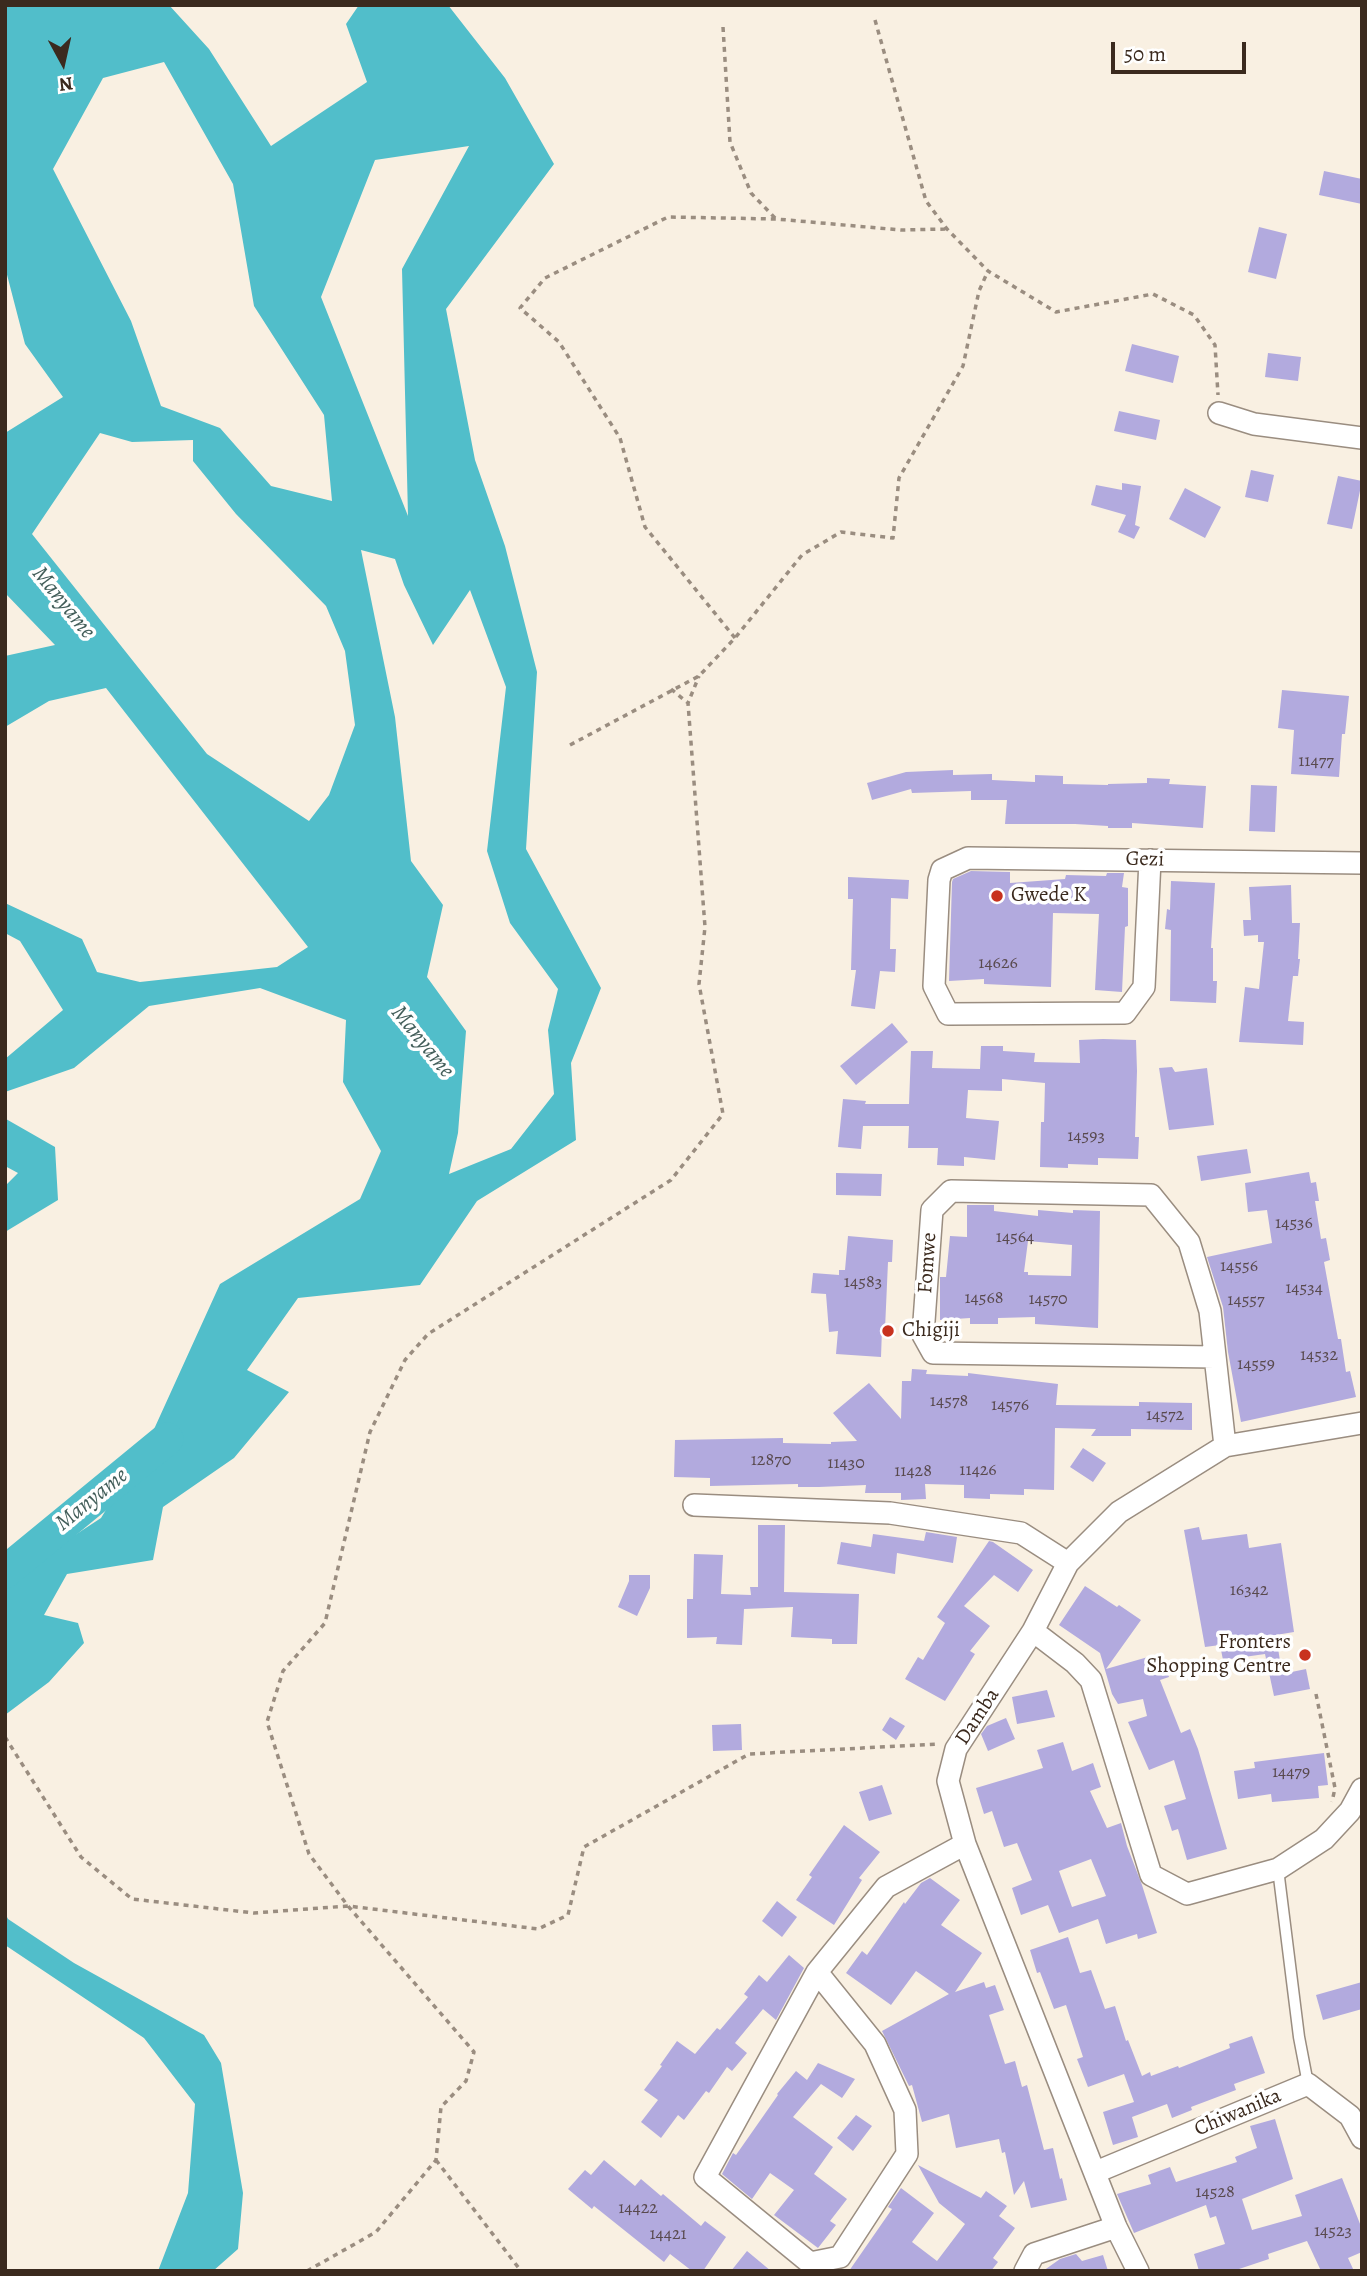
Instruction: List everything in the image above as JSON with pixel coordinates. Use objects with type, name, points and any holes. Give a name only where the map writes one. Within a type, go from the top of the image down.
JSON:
[{"type":"street","points":[[1219,413],[1254,424],[1362,438]]},
{"type":"street","name":"Gezi","points":[[1150,860],[1144,987],[1125,1013],[948,1014],[934,986],[939,880],[942,870],[968,858],[1150,860],[1362,863]]},
{"type":"street","name":"Fomwe","points":[[1215,1357],[933,1353],[923,1335],[932,1210],[951,1191],[1151,1195],[1189,1242],[1210,1311],[1225,1446]]},
{"type":"street","name":"Damba","points":[[1138,2271],[1116,2227],[965,1844],[948,1781],[956,1749],[1033,1631],[1068,1563],[1119,1512],[1225,1446],[1362,1423]]},
{"type":"street","points":[[694,1505],[890,1513],[1021,1533],[1068,1563]]},
{"type":"street","points":[[1033,1631],[1075,1663],[1091,1680],[1150,1875],[1187,1894],[1278,1869],[1324,1839],[1350,1811],[1362,1789]]},
{"type":"street","points":[[817,1972],[875,2044],[905,2110],[907,2154],[840,2258],[810,2263],[705,2178],[817,1972],[886,1887],[965,1844]]},
{"type":"street","name":"Chiwanika","points":[[1096,2172],[1308,2084],[1350,2116],[1362,2138]]},
{"type":"street","points":[[1025,2271],[1034,2254],[1116,2227]]},
{"type":"lane","points":[[1278,1869],[1298,2037],[1308,2084]]},
{"type":"path","points":[[875,20],[926,201],[947,229],[988,271],[1056,312],[1153,294],[1194,315],[1214,345],[1219,413]]},
{"type":"path","points":[[723,27],[730,142],[751,193],[776,219]]},
{"type":"path","points":[[735,638],[645,527],[620,438],[559,342],[520,308],[545,278],[668,217],[776,219],[901,230],[947,229]]},
{"type":"path","points":[[570,745],[699,676],[735,638],[802,555],[841,532],[892,538],[900,478],[963,366],[979,291],[988,271]]},
{"type":"path","points":[[307,2271],[376,2232],[436,2160],[441,2107],[466,2081],[474,2052],[348,1906],[309,1854],[267,1722],[282,1671],[325,1623],[370,1432],[405,1360],[428,1334],[671,1180],[723,1115],[699,984],[705,927],[688,702],[699,676]]},
{"type":"path","points":[[671,690],[688,702]]},
{"type":"path","points":[[1316,1694],[1335,1788],[1324,1839]]},
{"type":"path","points":[[5,1737],[81,1857],[132,1899],[254,1913],[348,1906],[538,1929],[568,1915],[584,1847],[749,1754],[940,1743],[956,1749]]},
{"type":"path","points":[[436,2160],[521,2271]]},
{"type":"water","points":[[5,5],[169,5],[209,49],[271,146],[367,82],[346,24],[359,5],[448,5],[505,78],[554,164],[446,309],[475,460],[505,546],[537,672],[526,849],[601,988],[571,1063],[576,1140],[477,1201],[420,1285],[298,1298],[247,1370],[289,1392],[234,1458],[163,1507],[153,1560],[67,1574],[44,1615],[78,1623],[84,1643],[49,1682],[5,1715],[5,1581],[101,1518],[150,1438],[220,1284],[360,1199],[381,1151],[343,1082],[346,1020],[260,988],[149,1006],[74,1068],[5,1092],[5,1059],[63,1010],[20,941],[5,933],[5,903],[82,939],[97,972],[140,982],[277,967],[308,947],[106,688],[49,701],[5,727],[5,656],[55,645],[5,593],[5,433],[63,397],[25,344],[5,267]],"holes":[[[164,62],[233,184],[254,306],[324,415],[332,501],[271,486],[220,428],[161,406],[131,321],[53,169],[103,78]],[[469,146],[402,269],[408,516],[321,297],[375,160]],[[100,433],[132,442],[193,440],[193,461],[236,514],[326,606],[345,651],[355,725],[329,795],[309,821],[207,754],[32,534]],[[361,550],[395,559],[404,585],[433,645],[470,590],[506,687],[487,851],[510,923],[558,989],[548,1030],[554,1094],[511,1149],[449,1174],[458,1133],[466,1031],[427,977],[443,905],[411,861],[395,717]]]},
{"type":"water","points":[[5,1098],[6,1119],[55,1147],[58,1200],[5,1232],[5,1186],[18,1173],[5,1166]]},
{"type":"water","points":[[5,1913],[8,1919],[74,1963],[204,2035],[221,2063],[243,2193],[238,2249],[213,2271],[158,2271],[188,2193],[195,2104],[144,2038],[5,1945]]},
{"type":"building","points":[[1324,171],[1362,179],[1362,204],[1319,195]]},
{"type":"building","points":[[1259,227],[1287,234],[1276,279],[1248,272]]},
{"type":"building","points":[[1132,344],[1179,356],[1173,383],[1125,371]]},
{"type":"building","points":[[1268,353],[1301,357],[1298,381],[1265,377]]},
{"type":"building","points":[[1119,411],[1160,420],[1156,440],[1114,431]]},
{"type":"building","points":[[1251,470],[1274,475],[1268,502],[1245,497]]},
{"type":"building","points":[[1338,476],[1362,481],[1352,529],[1327,524]]},
{"type":"building","points":[[1122,483],[1141,486],[1135,525],[1140,527],[1134,539],[1118,532],[1126,515],[1091,505],[1096,485],[1122,490]]},
{"type":"building","points":[[1185,488],[1221,507],[1205,538],[1169,519]]},
{"type":"building","points":[[1282,690],[1349,696],[1345,734],[1342,734],[1339,777],[1291,774],[1294,730],[1278,728]]},
{"type":"building","points":[[953,770],[953,775],[992,774],[992,780],[1035,782],[1035,775],[1063,776],[1063,784],[1108,785],[1147,783],[1147,778],[1170,779],[1169,784],[1206,786],[1203,828],[1132,823],[1132,828],[1075,824],[1005,824],[1007,800],[971,800],[971,791],[912,793],[911,789],[872,800],[867,783],[906,772]]},
{"type":"building","points":[[1251,785],[1277,786],[1275,832],[1249,831]]},
{"type":"building","points":[[971,871],[1010,872],[1010,883],[1065,879],[1066,875],[1106,876],[1107,873],[1124,873],[1122,887],[1128,888],[1128,926],[1125,927],[1122,992],[1095,990],[1099,914],[1053,913],[1051,987],[984,984],[984,979],[949,981],[952,882]]},
{"type":"building","points":[[848,877],[909,880],[908,899],[891,898],[890,949],[896,949],[895,972],[880,971],[875,1009],[851,1006],[856,970],[851,970],[853,899],[848,899]]},
{"type":"building","points":[[1171,881],[1215,883],[1211,948],[1213,981],[1217,981],[1216,1003],[1170,1001],[1171,930],[1165,929],[1167,909],[1170,910]]},
{"type":"building","points":[[1291,885],[1292,923],[1300,923],[1300,959],[1298,976],[1293,976],[1288,1021],[1304,1022],[1303,1045],[1239,1042],[1245,987],[1259,989],[1264,942],[1258,942],[1258,935],[1244,936],[1243,920],[1251,920],[1249,887]]},
{"type":"building","points":[[892,1023],[908,1042],[856,1085],[840,1066]]},
{"type":"building","points":[[1079,1040],[1136,1040],[1135,1137],[1139,1137],[1138,1159],[1098,1158],[1098,1165],[1040,1167],[1045,1083],[1002,1079],[1002,1091],[968,1090],[966,1118],[999,1121],[995,1160],[964,1157],[964,1166],[937,1165],[938,1148],[908,1148],[909,1126],[863,1126],[861,1149],[838,1147],[843,1099],[866,1101],[865,1104],[909,1104],[911,1051],[933,1051],[932,1068],[980,1069],[981,1046],[1003,1046],[1003,1051],[1035,1053],[1034,1062],[1080,1063]]},
{"type":"building","points":[[1172,1067],[1175,1072],[1207,1068],[1214,1125],[1169,1130],[1159,1068]]},
{"type":"building","points":[[1247,1149],[1251,1173],[1201,1181],[1197,1156]]},
{"type":"building","points":[[1309,1172],[1311,1183],[1316,1182],[1319,1201],[1315,1201],[1321,1239],[1326,1238],[1330,1260],[1324,1262],[1338,1339],[1341,1339],[1346,1372],[1350,1371],[1356,1397],[1241,1422],[1223,1307],[1207,1257],[1272,1243],[1267,1210],[1248,1212],[1245,1183]]},
{"type":"building","points":[[836,1173],[882,1174],[881,1196],[836,1195]]},
{"type":"building","points":[[967,1205],[994,1205],[994,1211],[1038,1216],[1038,1210],[1073,1213],[1073,1210],[1100,1211],[1098,1328],[1035,1324],[1035,1317],[998,1318],[998,1324],[970,1324],[970,1318],[940,1320],[940,1277],[946,1277],[950,1236],[967,1237]],"holes":[[[1028,1241],[1072,1245],[1071,1276],[1028,1275],[1028,1272],[1024,1272]]]},
{"type":"building","points":[[848,1236],[893,1240],[892,1262],[888,1262],[881,1357],[836,1354],[838,1331],[829,1332],[826,1294],[811,1293],[813,1273],[839,1275],[839,1270],[845,1270]]},
{"type":"building","points":[[912,1369],[927,1370],[926,1374],[968,1376],[968,1373],[1058,1384],[1056,1405],[1139,1406],[1139,1402],[1192,1403],[1192,1430],[1131,1429],[1131,1436],[1091,1436],[1096,1429],[1055,1428],[1054,1490],[1024,1489],[1024,1495],[990,1494],[990,1499],[964,1498],[964,1485],[925,1484],[926,1499],[901,1500],[901,1493],[865,1493],[866,1485],[710,1486],[710,1478],[674,1477],[675,1440],[783,1438],[783,1443],[831,1444],[857,1441],[833,1413],[869,1383],[901,1419],[902,1381],[911,1381]]},
{"type":"building","points":[[1083,1448],[1106,1463],[1093,1482],[1070,1467]]},
{"type":"building","points":[[758,1525],[785,1525],[784,1592],[859,1594],[857,1644],[832,1644],[832,1639],[791,1637],[793,1607],[744,1609],[742,1645],[716,1644],[717,1637],[687,1638],[687,1599],[693,1599],[694,1554],[723,1555],[721,1594],[751,1595],[750,1587],[758,1587]]},
{"type":"building","points":[[1199,1527],[1202,1540],[1247,1534],[1249,1548],[1281,1543],[1294,1632],[1276,1635],[1282,1674],[1306,1669],[1310,1689],[1274,1696],[1265,1654],[1223,1660],[1220,1645],[1205,1647],[1184,1530]]},
{"type":"building","points":[[926,1532],[957,1537],[953,1563],[897,1553],[895,1574],[837,1564],[841,1542],[871,1547],[873,1534],[924,1541]]},
{"type":"building","points":[[989,1541],[1033,1570],[1018,1592],[994,1575],[964,1606],[990,1626],[970,1651],[975,1654],[945,1701],[905,1679],[918,1657],[923,1660],[945,1623],[937,1617]]},
{"type":"building","points":[[629,1575],[650,1575],[650,1588],[637,1616],[618,1607]]},
{"type":"building","points":[[1085,1586],[1141,1620],[1106,1669],[1162,1653],[1169,1677],[1160,1680],[1181,1733],[1190,1729],[1198,1749],[1227,1849],[1187,1860],[1178,1829],[1172,1831],[1164,1806],[1186,1799],[1174,1760],[1149,1770],[1128,1722],[1147,1716],[1143,1699],[1118,1704],[1112,1694],[1100,1653],[1059,1625]]},
{"type":"building","points":[[1047,1690],[1055,1717],[1017,1724],[1012,1697]]},
{"type":"building","points":[[890,1717],[905,1726],[896,1740],[882,1730]]},
{"type":"building","points":[[1006,1718],[1015,1739],[988,1751],[981,1734],[987,1726]]},
{"type":"building","points":[[741,1724],[742,1750],[713,1751],[712,1725]]},
{"type":"building","points":[[1063,1742],[1072,1771],[1093,1763],[1101,1787],[1090,1791],[1107,1828],[1121,1823],[1157,1933],[1138,1939],[1137,1934],[1106,1944],[1098,1919],[1059,1933],[1048,1905],[1021,1915],[1012,1888],[1032,1880],[1017,1843],[1004,1847],[992,1811],[984,1814],[976,1788],[1043,1768],[1037,1750]],"holes":[[[1091,1859],[1106,1896],[1072,1907],[1059,1871]]]},
{"type":"building","points":[[1324,1753],[1328,1785],[1318,1786],[1319,1798],[1272,1802],[1271,1794],[1238,1799],[1234,1771],[1255,1768],[1254,1762]]},
{"type":"building","points":[[882,1785],[892,1814],[869,1821],[859,1792]]},
{"type":"building","points":[[844,1825],[880,1852],[859,1878],[862,1880],[834,1925],[796,1900],[812,1877],[809,1875]]},
{"type":"building","points":[[930,1878],[960,1900],[941,1925],[982,1953],[955,1992],[984,1982],[986,1988],[995,1985],[1004,2010],[989,2015],[1005,2064],[1015,2061],[1022,2087],[1027,2085],[1044,2150],[1053,2148],[1067,2200],[1031,2208],[1024,2181],[1014,2195],[1005,2152],[1002,2153],[999,2139],[956,2148],[949,2114],[922,2122],[912,2085],[909,2086],[882,2031],[949,1994],[916,1971],[891,2005],[846,1973],[862,1951],[867,1955],[904,1902],[905,1904],[921,1883]]},
{"type":"building","points":[[777,1901],[797,1917],[782,1937],[762,1921]]},
{"type":"building","points":[[1068,1937],[1080,1973],[1091,1970],[1105,2009],[1115,2006],[1126,2041],[1128,2040],[1142,2076],[1150,2072],[1151,2076],[1178,2066],[1179,2068],[1230,2048],[1229,2044],[1252,2036],[1265,2073],[1234,2084],[1236,2090],[1191,2107],[1192,2110],[1172,2118],[1167,2104],[1132,2117],[1138,2137],[1113,2145],[1103,2112],[1134,2102],[1124,2074],[1088,2087],[1077,2059],[1083,2057],[1066,2005],[1054,2009],[1040,1972],[1037,1973],[1030,1950]]},
{"type":"building","points":[[789,1955],[804,1968],[776,2020],[763,2009],[735,2043],[747,2053],[732,2071],[727,2067],[709,2093],[706,2091],[684,2120],[678,2115],[661,2138],[641,2122],[658,2100],[644,2090],[662,2066],[660,2065],[677,2041],[695,2054],[748,1997],[744,1994],[759,1975],[767,1982]]},
{"type":"building","points":[[1362,1982],[1362,2009],[1323,2020],[1316,1995]]},
{"type":"building","points":[[818,2063],[855,2079],[842,2098],[821,2084],[793,2117],[833,2147],[814,2174],[847,2199],[830,2221],[836,2225],[818,2248],[774,2215],[794,2190],[770,2173],[752,2199],[722,2174],[733,2153],[736,2155],[796,2071],[807,2080]]},
{"type":"building","points":[[856,2115],[872,2126],[853,2151],[837,2138]]},
{"type":"building","points":[[1275,2119],[1293,2179],[1242,2199],[1252,2230],[1302,2216],[1295,2195],[1342,2178],[1362,2229],[1362,2252],[1348,2258],[1354,2271],[1321,2271],[1307,2241],[1268,2254],[1269,2259],[1233,2271],[1199,2271],[1194,2254],[1225,2244],[1216,2216],[1210,2218],[1206,2205],[1134,2233],[1117,2194],[1151,2184],[1148,2175],[1170,2167],[1176,2182],[1237,2162],[1235,2157],[1257,2148],[1250,2126]]},
{"type":"building","points":[[604,2160],[635,2186],[641,2179],[701,2226],[705,2221],[726,2237],[703,2271],[692,2271],[670,2254],[664,2262],[594,2206],[592,2209],[568,2189],[585,2170],[591,2175]]},
{"type":"building","points":[[918,2165],[981,2198],[986,2191],[1007,2206],[999,2216],[1015,2228],[993,2258],[998,2262],[991,2271],[849,2271],[892,2209],[888,2207],[901,2188],[934,2213],[912,2242],[937,2261],[965,2224],[939,2203]]},
{"type":"building","points":[[747,2251],[771,2271],[731,2271]]},
{"type":"building","points":[[1076,2254],[1082,2261],[1103,2255],[1108,2271],[1043,2271],[1060,2259]]},
{"type":"waterway","name":"Manyame","points":[[5,1572],[167,1439]]},
{"type":"place","name":"Gwede K","points":[[997,896]]},
{"type":"place","name":"Chigiji","points":[[888,1331]]},
{"type":"place","name":"Fronters Shopping Centre","points":[[1305,1655]]}]
